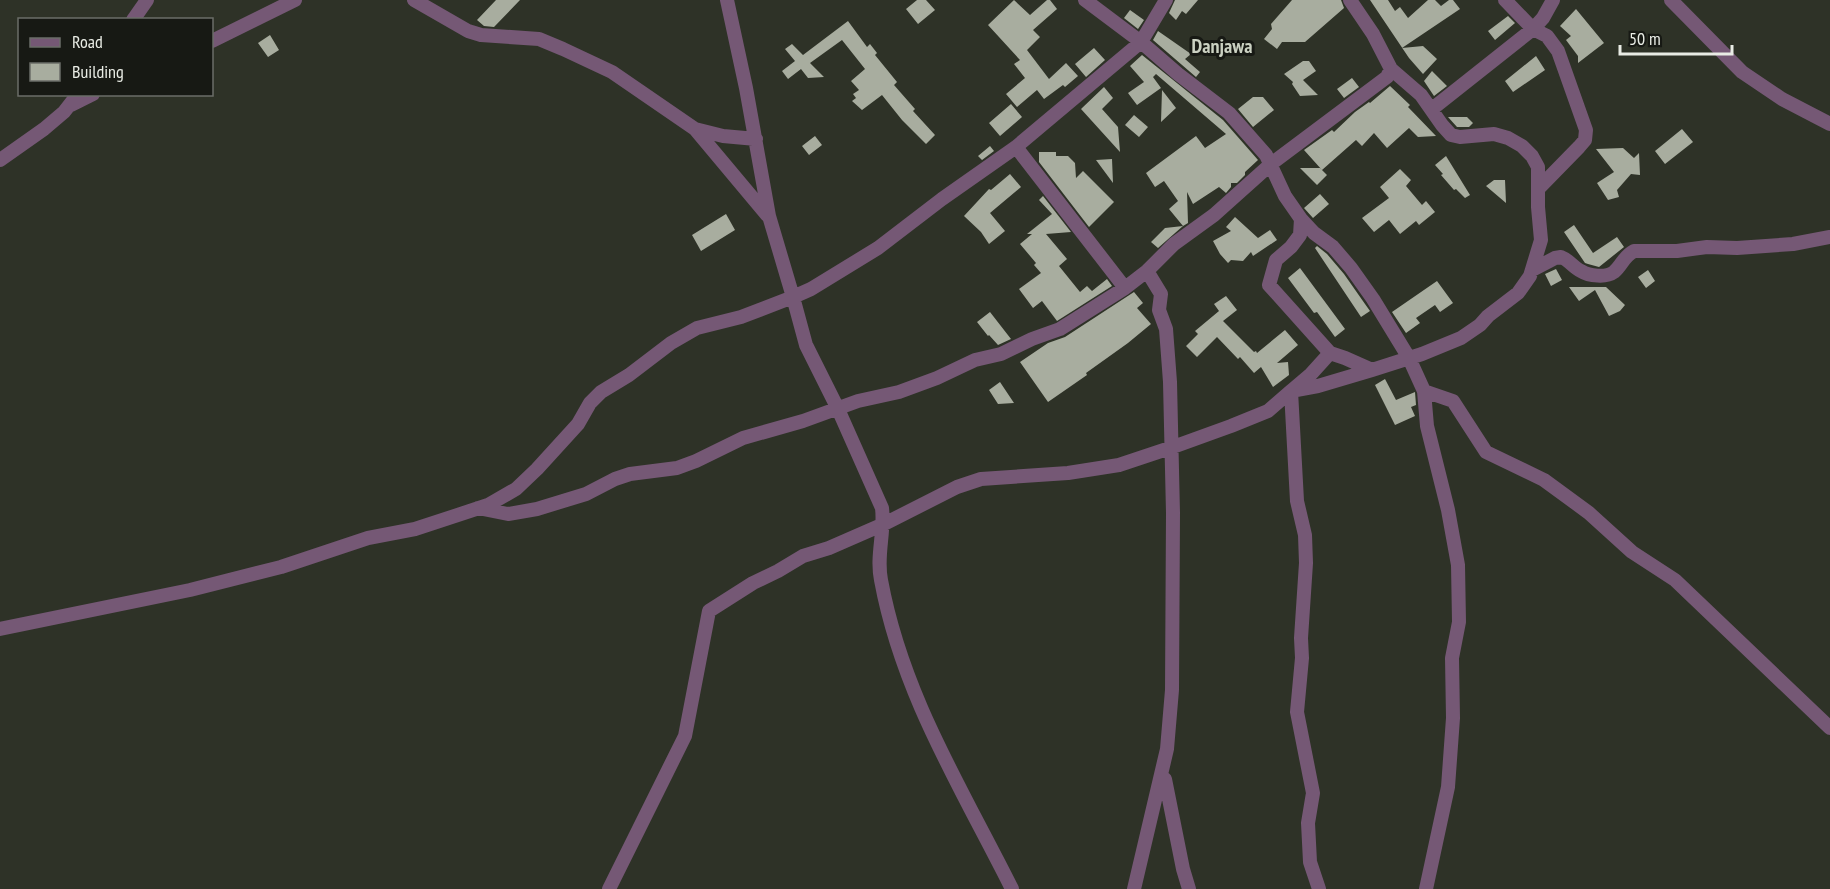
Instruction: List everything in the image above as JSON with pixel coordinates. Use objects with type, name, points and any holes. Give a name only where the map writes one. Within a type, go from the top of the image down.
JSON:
[{"type":"street","points":[[134,18],[147,0]]},
{"type":"street","points":[[213,41],[295,0]]},
{"type":"street","points":[[414,0],[468,31],[481,35],[539,39],[612,72],[695,129],[769,216]]},
{"type":"street","points":[[727,0],[756,139],[769,216],[806,345],[838,409],[882,508],[884,524],[880,545],[880,578],[891,626],[926,722],[949,771],[1012,889]]},
{"type":"street","points":[[1085,0],[1229,113],[1266,155],[1285,196],[1301,219],[1314,233],[1333,247],[1373,298],[1409,358],[1424,391],[1432,448],[1448,510],[1458,565],[1459,622],[1452,658],[1454,718],[1448,787],[1426,889]]},
{"type":"street","points":[[0,629],[190,590],[281,567],[368,538],[415,529],[488,505],[516,489],[537,469],[578,424],[596,397],[671,343],[697,328],[741,317],[811,289],[878,248],[1016,147],[1141,42],[1166,0]]},
{"type":"street","points":[[1291,391],[1318,386],[1372,370],[1461,338],[1518,293],[1532,270],[1541,240],[1538,167],[1532,156],[1522,146],[1508,138],[1494,134],[1460,137],[1452,135],[1442,125],[1421,94],[1391,69],[1373,34],[1350,0]]},
{"type":"street","points":[[1505,0],[1533,28],[1547,36],[1558,51],[1586,130],[1584,140],[1579,147],[1538,189]]},
{"type":"street","points":[[1432,109],[1533,28],[1543,18],[1553,0]]},
{"type":"street","points":[[1671,0],[1742,72],[1782,99],[1830,124]]},
{"type":"street","points":[[477,508],[508,514],[537,509],[586,494],[630,474],[677,468],[743,438],[803,421],[858,401],[899,392],[937,378],[975,360],[1001,354],[1060,329],[1125,288],[1147,271],[1174,244],[1214,214],[1271,164],[1387,77],[1391,69]]},
{"type":"street","points":[[0,160],[44,129],[74,100]]},
{"type":"street","points":[[695,129],[723,136],[756,139]]},
{"type":"street","points":[[1016,147],[1125,288]]},
{"type":"street","points":[[1301,219],[1300,235],[1291,247],[1276,260],[1269,285],[1330,354],[1372,370]]},
{"type":"street","points":[[1532,270],[1561,257],[1584,273],[1608,275],[1634,251],[1677,251],[1707,247],[1793,244],[1830,237]]},
{"type":"street","points":[[1134,889],[1163,771],[1172,690],[1173,447],[1166,329],[1159,309],[1161,294],[1147,271]]},
{"type":"street","points":[[609,889],[685,736],[710,611],[753,583],[803,556],[829,548],[884,524],[957,487],[981,479],[1068,473],[1119,465],[1268,411],[1311,374],[1330,354]]},
{"type":"street","points":[[1291,391],[1298,501],[1305,535],[1306,563],[1297,712],[1313,793],[1308,823],[1310,862],[1319,889]]},
{"type":"street","points":[[1424,391],[1453,401],[1486,453],[1544,480],[1589,513],[1632,552],[1675,580],[1830,728]]},
{"type":"street","points":[[1163,771],[1189,889]]},
{"type":"building","points":[[496,0],[520,0],[494,27],[484,26],[477,20]]},
{"type":"building","points":[[917,0],[926,0],[935,10],[918,24],[906,9]]},
{"type":"building","points":[[1014,0],[1030,15],[1050,0],[1057,9],[1033,30],[1040,37],[1027,50],[1049,79],[1066,63],[1078,76],[1065,87],[1063,85],[1044,99],[1037,90],[1017,107],[1006,94],[1025,78],[1014,64],[1020,60],[988,25]]},
{"type":"building","points":[[1175,0],[1198,0],[1186,14],[1182,11],[1176,20],[1169,13]]},
{"type":"building","points":[[1292,0],[1341,0],[1344,8],[1305,42],[1282,42],[1277,49],[1264,39],[1272,29],[1271,24]]},
{"type":"building","points":[[1370,0],[1388,0],[1395,11],[1400,7],[1408,18],[1428,0],[1435,0],[1441,6],[1453,0],[1460,9],[1402,48]]},
{"type":"building","points":[[1576,9],[1604,43],[1578,63],[1578,56],[1566,40],[1571,36],[1560,26]]},
{"type":"building","points":[[1130,10],[1144,20],[1138,29],[1124,18]]},
{"type":"building","points":[[1508,16],[1515,23],[1495,40],[1488,31]]},
{"type":"building","points":[[848,21],[867,47],[870,44],[877,53],[875,55],[897,82],[894,85],[935,135],[926,144],[902,120],[882,95],[862,110],[852,101],[856,98],[853,94],[859,90],[851,81],[865,69],[842,40],[810,63],[824,77],[808,78],[801,69],[788,79],[782,71],[795,61],[785,49],[792,44],[803,55]]},
{"type":"building","points":[[1158,31],[1191,54],[1185,59],[1200,72],[1196,77],[1153,40]]},
{"type":"building","points":[[270,35],[279,50],[268,57],[258,43]]},
{"type":"building","points":[[1423,46],[1437,59],[1423,74],[1402,48]]},
{"type":"building","points":[[1094,48],[1105,60],[1086,77],[1075,64]]},
{"type":"building","points":[[1142,55],[1223,120],[1258,160],[1237,183],[1231,183],[1226,193],[1219,187],[1193,204],[1187,192],[1188,223],[1183,226],[1169,209],[1178,201],[1164,181],[1155,187],[1146,173],[1196,136],[1205,148],[1226,134],[1156,74],[1153,77],[1161,88],[1137,105],[1128,93],[1144,82],[1130,66]]},
{"type":"building","points":[[1536,56],[1545,70],[1513,92],[1505,81]]},
{"type":"building","points":[[1303,61],[1309,61],[1316,71],[1303,80],[1318,95],[1300,96],[1293,82],[1284,74]]},
{"type":"building","points":[[1432,71],[1447,86],[1434,96],[1424,81]]},
{"type":"building","points":[[1352,78],[1359,87],[1344,98],[1337,89]]},
{"type":"building","points":[[1390,86],[1410,105],[1408,107],[1436,136],[1418,137],[1409,128],[1387,148],[1374,133],[1362,146],[1356,140],[1322,170],[1304,150],[1332,130],[1334,132],[1355,112]]},
{"type":"building","points":[[1104,87],[1113,98],[1102,109],[1118,127],[1120,152],[1081,109]]},
{"type":"building","points":[[1162,90],[1176,108],[1161,122]]},
{"type":"building","points":[[1253,97],[1263,97],[1274,110],[1253,127],[1238,109]]},
{"type":"building","points":[[1011,104],[1022,117],[1000,136],[989,123]]},
{"type":"building","points":[[1134,115],[1148,127],[1139,137],[1125,125]]},
{"type":"building","points":[[1448,117],[1467,117],[1473,123],[1469,127],[1457,127]]},
{"type":"building","points":[[1682,129],[1693,142],[1665,164],[1655,151]]},
{"type":"building","points":[[815,136],[822,145],[809,155],[802,146]]},
{"type":"building","points":[[990,146],[994,151],[982,160],[978,156]]},
{"type":"building","points":[[1623,148],[1634,158],[1639,153],[1640,175],[1631,174],[1617,190],[1619,197],[1608,200],[1597,183],[1614,172],[1596,149]]},
{"type":"building","points":[[1039,152],[1056,152],[1056,156],[1068,156],[1075,163],[1076,178],[1083,171],[1114,202],[1089,227],[1039,162]]},
{"type":"building","points":[[1446,156],[1470,195],[1465,198],[1456,189],[1454,190],[1435,165]]},
{"type":"building","points":[[1112,159],[1113,183],[1096,160]]},
{"type":"building","points":[[1300,168],[1320,168],[1327,175],[1317,185]]},
{"type":"building","points":[[1400,169],[1411,180],[1406,186],[1422,205],[1426,201],[1435,212],[1419,225],[1416,221],[1400,234],[1389,220],[1374,232],[1362,218],[1389,198],[1380,187]]},
{"type":"building","points":[[1010,174],[1021,187],[990,213],[1005,231],[989,244],[981,232],[964,216],[989,189],[991,190]]},
{"type":"building","points":[[1494,180],[1505,180],[1506,203],[1486,186]]},
{"type":"building","points":[[1320,194],[1329,204],[1313,218],[1304,208]]},
{"type":"building","points":[[1043,196],[1071,232],[1046,234],[1067,259],[1059,266],[1080,292],[1087,286],[1092,291],[1107,279],[1112,286],[1057,321],[1042,301],[1033,308],[1019,289],[1041,273],[1034,265],[1036,263],[1020,244],[1032,234],[1027,234],[1052,214],[1039,200]]},
{"type":"building","points":[[726,214],[735,230],[701,251],[692,235]]},
{"type":"building","points":[[1235,217],[1258,238],[1270,230],[1277,240],[1253,256],[1251,252],[1243,261],[1231,260],[1228,263],[1213,241],[1231,231],[1226,227]]},
{"type":"building","points":[[1574,225],[1593,253],[1617,237],[1624,247],[1599,267],[1585,263],[1564,232]]},
{"type":"building","points":[[1183,226],[1158,248],[1151,242],[1165,228]]},
{"type":"building","points":[[1317,246],[1344,274],[1370,311],[1361,317],[1315,248]]},
{"type":"building","points":[[1300,268],[1345,329],[1335,337],[1288,278]]},
{"type":"building","points":[[1556,269],[1562,280],[1551,286],[1545,274]]},
{"type":"building","points":[[1648,270],[1655,281],[1646,288],[1638,277]]},
{"type":"building","points":[[1437,281],[1453,303],[1440,312],[1435,305],[1416,318],[1420,323],[1406,333],[1392,312]]},
{"type":"building","points":[[1569,287],[1606,287],[1625,305],[1620,311],[1609,316],[1595,290],[1579,301]]},
{"type":"building","points":[[1134,292],[1143,303],[1137,308],[1151,324],[1086,373],[1087,375],[1048,402],[1020,362],[1048,343],[1065,337]]},
{"type":"building","points":[[1226,296],[1237,310],[1223,321],[1254,352],[1257,353],[1285,330],[1298,345],[1277,363],[1288,362],[1289,375],[1273,387],[1261,367],[1254,373],[1217,337],[1197,357],[1186,346],[1198,334],[1195,331],[1219,311],[1214,304]]},
{"type":"building","points":[[990,312],[1011,339],[998,345],[977,322]]},
{"type":"building","points":[[1385,379],[1396,400],[1415,392],[1416,405],[1411,407],[1415,416],[1395,425],[1375,385]]},
{"type":"building","points":[[1000,382],[1014,403],[998,404],[989,390]]},
{"type":"district","name":"Danjawa","points":[[1222,46]]}]
